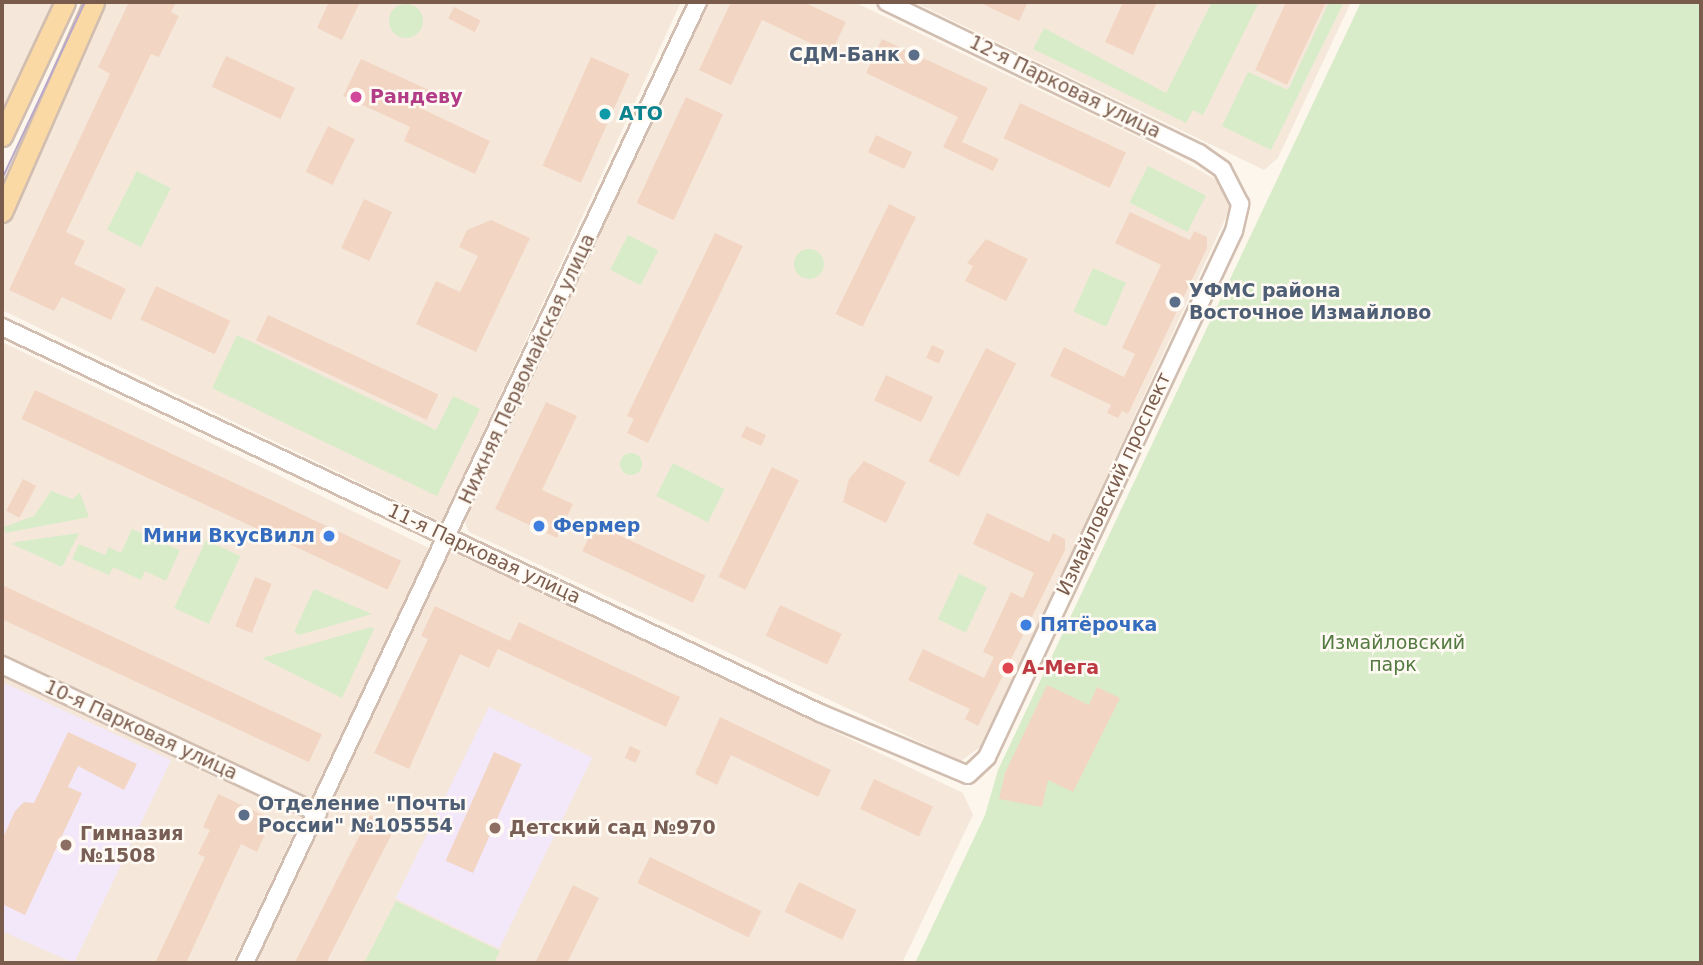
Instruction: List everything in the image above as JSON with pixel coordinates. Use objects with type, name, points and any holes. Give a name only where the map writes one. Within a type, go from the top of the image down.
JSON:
[{"type":"main road","points":[[2,136],[65,2]]},
{"type":"main road","points":[[2,212],[94,2]]},
{"type":"street","name":"Нижняя Первомайская улица","points":[[245,963],[698,2]]},
{"type":"street","name":"12-я Парковая улица","points":[[887,2],[1199,152],[1234,186]]},
{"type":"street","name":"Измайловский проспект","points":[[968,775],[987,757],[1234,231],[1240,204],[1234,186]]},
{"type":"street","name":"11-я Парковая улица","points":[[2,327],[914,756],[968,775]]},
{"type":"street","name":"10-я Парковая улица","points":[[2,664],[318,813]]},
{"type":"shaded area","points":[[2,2],[53,2],[2,111]]},
{"type":"shaded area","points":[[107,2],[681,2],[442,522],[2,310],[2,225]]},
{"type":"shaded area","points":[[706,2],[854,2],[1144,140],[1226,185],[1233,202],[983,745],[961,761],[469,532],[462,516]]},
{"type":"shaded area","points":[[914,2],[1351,2],[1278,158],[1264,170]]},
{"type":"shaded area","points":[[2,342],[429,548],[311,804],[2,659]]},
{"type":"shaded area","points":[[453,549],[963,793],[973,815],[902,963],[252,963],[446,553]]},
{"type":"shaded area","points":[[2,671],[304,812],[233,963],[2,963]]},
{"type":"shaded area","name":"Гимназия №1508","points":[[2,682],[171,760],[74,963],[2,931]]},
{"type":"shaded area","name":"Детский сад №970","points":[[489,707],[592,757],[499,949],[396,898]]},
{"type":"green space","points":[[1212,2],[1259,2],[1203,115],[1193,110],[1186,123],[1033,49],[1044,28],[1166,93]]},
{"type":"green space","points":[[1329,2],[1344,2],[1271,150],[1222,126],[1248,72],[1288,90]]},
{"type":"green space","name":"Измайловский парк","points":[[1361,2],[1701,2],[1701,963],[915,963],[985,815],[998,770]]},
{"type":"green space","points":[[406,4],[418,9],[423,21],[418,33],[406,38],[394,33],[389,21],[394,9]]},
{"type":"green space","points":[[1148,166],[1206,196],[1187,232],[1129,203]]},
{"type":"green space","points":[[137,171],[171,188],[141,247],[107,230]]},
{"type":"green space","points":[[628,235],[658,250],[641,285],[610,270]]},
{"type":"green space","points":[[809,249],[820,253],[824,264],[820,275],[809,279],[798,275],[794,264],[798,253]]},
{"type":"green space","points":[[1093,268],[1126,283],[1106,326],[1073,312]]},
{"type":"green space","points":[[237,335],[436,430],[453,396],[480,409],[437,496],[212,388]]},
{"type":"green space","points":[[631,453],[639,456],[642,464],[639,472],[631,475],[623,472],[620,464],[623,456]]},
{"type":"green space","points":[[673,463],[725,489],[708,522],[656,496]]},
{"type":"green space","points":[[51,491],[72,499],[80,493],[89,517],[5,533],[4,527],[34,516]]},
{"type":"green space","points":[[132,529],[180,550],[166,581],[145,571],[141,580],[113,567],[109,575],[72,559],[79,544],[105,555],[109,547],[121,553]]},
{"type":"green space","points":[[79,533],[62,567],[12,544],[16,542]]},
{"type":"green space","points":[[206,540],[240,556],[209,624],[174,608]]},
{"type":"green space","points":[[959,574],[987,587],[966,632],[938,619]]},
{"type":"green space","points":[[314,589],[372,614],[299,635],[294,632]]},
{"type":"green space","points":[[371,627],[374,629],[342,698],[262,658]]},
{"type":"green space","points":[[396,901],[500,951],[494,963],[364,963]]},
{"type":"building","points":[[129,2],[176,2],[171,12],[179,16],[159,57],[151,54],[66,232],[85,241],[74,264],[126,289],[111,320],[62,297],[54,311],[9,290],[110,74],[98,67]]},
{"type":"building","points":[[329,2],[360,2],[342,40],[317,28]]},
{"type":"building","points":[[731,2],[803,2],[846,22],[831,53],[762,20],[731,85],[699,70]]},
{"type":"building","points":[[978,2],[1028,2],[1019,21]]},
{"type":"building","points":[[1123,2],[1157,2],[1133,55],[1105,42]]},
{"type":"building","points":[[1286,2],[1326,2],[1287,85],[1255,70]]},
{"type":"building","points":[[454,7],[481,21],[475,32],[448,19]]},
{"type":"building","points":[[882,39],[988,88],[962,142],[999,159],[993,171],[943,147],[958,117],[866,73]]},
{"type":"building","points":[[226,56],[295,88],[281,119],[212,87]]},
{"type":"building","points":[[591,57],[629,74],[581,183],[543,166]]},
{"type":"building","points":[[361,59],[429,90],[420,108],[490,141],[475,174],[404,141],[410,127],[343,96]]},
{"type":"building","points":[[686,97],[723,114],[674,220],[637,203]]},
{"type":"building","points":[[1020,103],[1126,152],[1110,188],[1004,138]]},
{"type":"building","points":[[328,126],[355,139],[333,185],[306,172]]},
{"type":"building","points":[[876,135],[912,152],[904,169],[868,152]]},
{"type":"building","points":[[364,199],[392,212],[369,261],[341,248]]},
{"type":"building","points":[[889,204],[916,217],[862,327],[836,314]]},
{"type":"building","points":[[1130,212],[1190,240],[1194,231],[1207,237],[1207,248],[1128,414],[1122,411],[1118,418],[1107,413],[1111,405],[1050,376],[1064,347],[1124,377],[1135,354],[1122,348],[1161,265],[1115,243]]},
{"type":"building","points":[[491,220],[530,238],[476,352],[416,324],[436,281],[460,292],[478,256],[459,247],[467,230]]},
{"type":"building","points":[[715,233],[743,246],[648,443],[627,433],[634,419],[627,416]]},
{"type":"building","points":[[986,239],[1028,259],[1006,301],[965,281],[973,266],[967,263]]},
{"type":"building","points":[[156,286],[230,321],[215,354],[140,320]]},
{"type":"building","points":[[268,315],[438,394],[427,420],[256,340]]},
{"type":"building","points":[[932,345],[945,351],[939,364],[926,358]]},
{"type":"building","points":[[986,348],[1016,363],[959,477],[928,461]]},
{"type":"building","points":[[886,375],[933,397],[921,422],[874,400]]},
{"type":"building","points":[[35,390],[401,561],[388,590],[21,419]]},
{"type":"building","points":[[546,402],[577,416],[542,490],[573,504],[557,538],[495,509]]},
{"type":"building","points":[[746,426],[766,435],[761,446],[741,437]]},
{"type":"building","points":[[864,461],[906,482],[886,523],[843,502],[849,479]]},
{"type":"building","points":[[772,467],[799,480],[745,590],[719,577]]},
{"type":"building","points":[[23,479],[36,486],[19,518],[6,511]]},
{"type":"building","points":[[987,513],[1049,542],[1053,533],[1065,539],[1065,550],[978,726],[965,719],[970,709],[908,680],[923,649],[984,678],[994,657],[983,652],[1011,592],[1023,598],[1034,573],[973,544]]},
{"type":"building","points":[[595,524],[706,576],[693,603],[582,551]]},
{"type":"building","points":[[255,577],[272,584],[252,633],[235,626]]},
{"type":"building","points":[[2,585],[322,734],[309,762],[2,619]]},
{"type":"building","points":[[780,605],[842,634],[827,665],[766,636]]},
{"type":"building","points":[[435,606],[510,641],[519,622],[680,697],[666,727],[498,649],[489,668],[460,654],[409,769],[374,753],[428,639],[421,636]]},
{"type":"building","points":[[1047,685],[1089,705],[1097,687],[1120,698],[1073,792],[1048,780],[1042,807],[999,799],[1005,773]]},
{"type":"building","points":[[720,717],[831,770],[818,797],[731,755],[717,785],[695,774]]},
{"type":"building","points":[[68,732],[137,764],[124,790],[78,766],[68,787],[82,793],[25,915],[2,904],[2,840],[15,811],[24,802],[34,803]]},
{"type":"building","points":[[630,746],[641,751],[636,763],[625,758]]},
{"type":"building","points":[[494,752],[521,764],[473,873],[446,861]]},
{"type":"building","points":[[874,779],[933,806],[919,836],[860,809]]},
{"type":"building","points":[[218,794],[272,819],[257,852],[241,844],[186,963],[155,963],[205,857],[198,854],[210,830],[203,827]]},
{"type":"building","points":[[370,815],[395,828],[326,963],[295,962]]},
{"type":"building","points":[[650,857],[761,911],[749,937],[637,883]]},
{"type":"building","points":[[799,882],[857,910],[842,940],[785,912]]},
{"type":"building","points":[[573,885],[599,898],[567,963],[535,963]]},
{"type":"tram line","points":[[2,179],[85,2]]},
{"type":"place","name":"СДМ-Банк","points":[[914,55]]},
{"type":"place","name":"Рандеву","points":[[356,97]]},
{"type":"place","name":"АТО","points":[[605,114]]},
{"type":"place","name":"УФМС района Восточное Измайлово","points":[[1175,302]]},
{"type":"place","name":"Фермер","points":[[539,526]]},
{"type":"place","name":"Мини ВкусВилл","points":[[329,536]]},
{"type":"place","name":"Пятёрочка","points":[[1026,625]]},
{"type":"place","name":"А-Мега","points":[[1008,668]]},
{"type":"place","name":"Отделение \"Почты России\" №105554","points":[[244,815]]},
{"type":"place","name":"Детский сад №970","points":[[495,828]]},
{"type":"place","name":"Гимназия №1508","points":[[66,845]]}]
